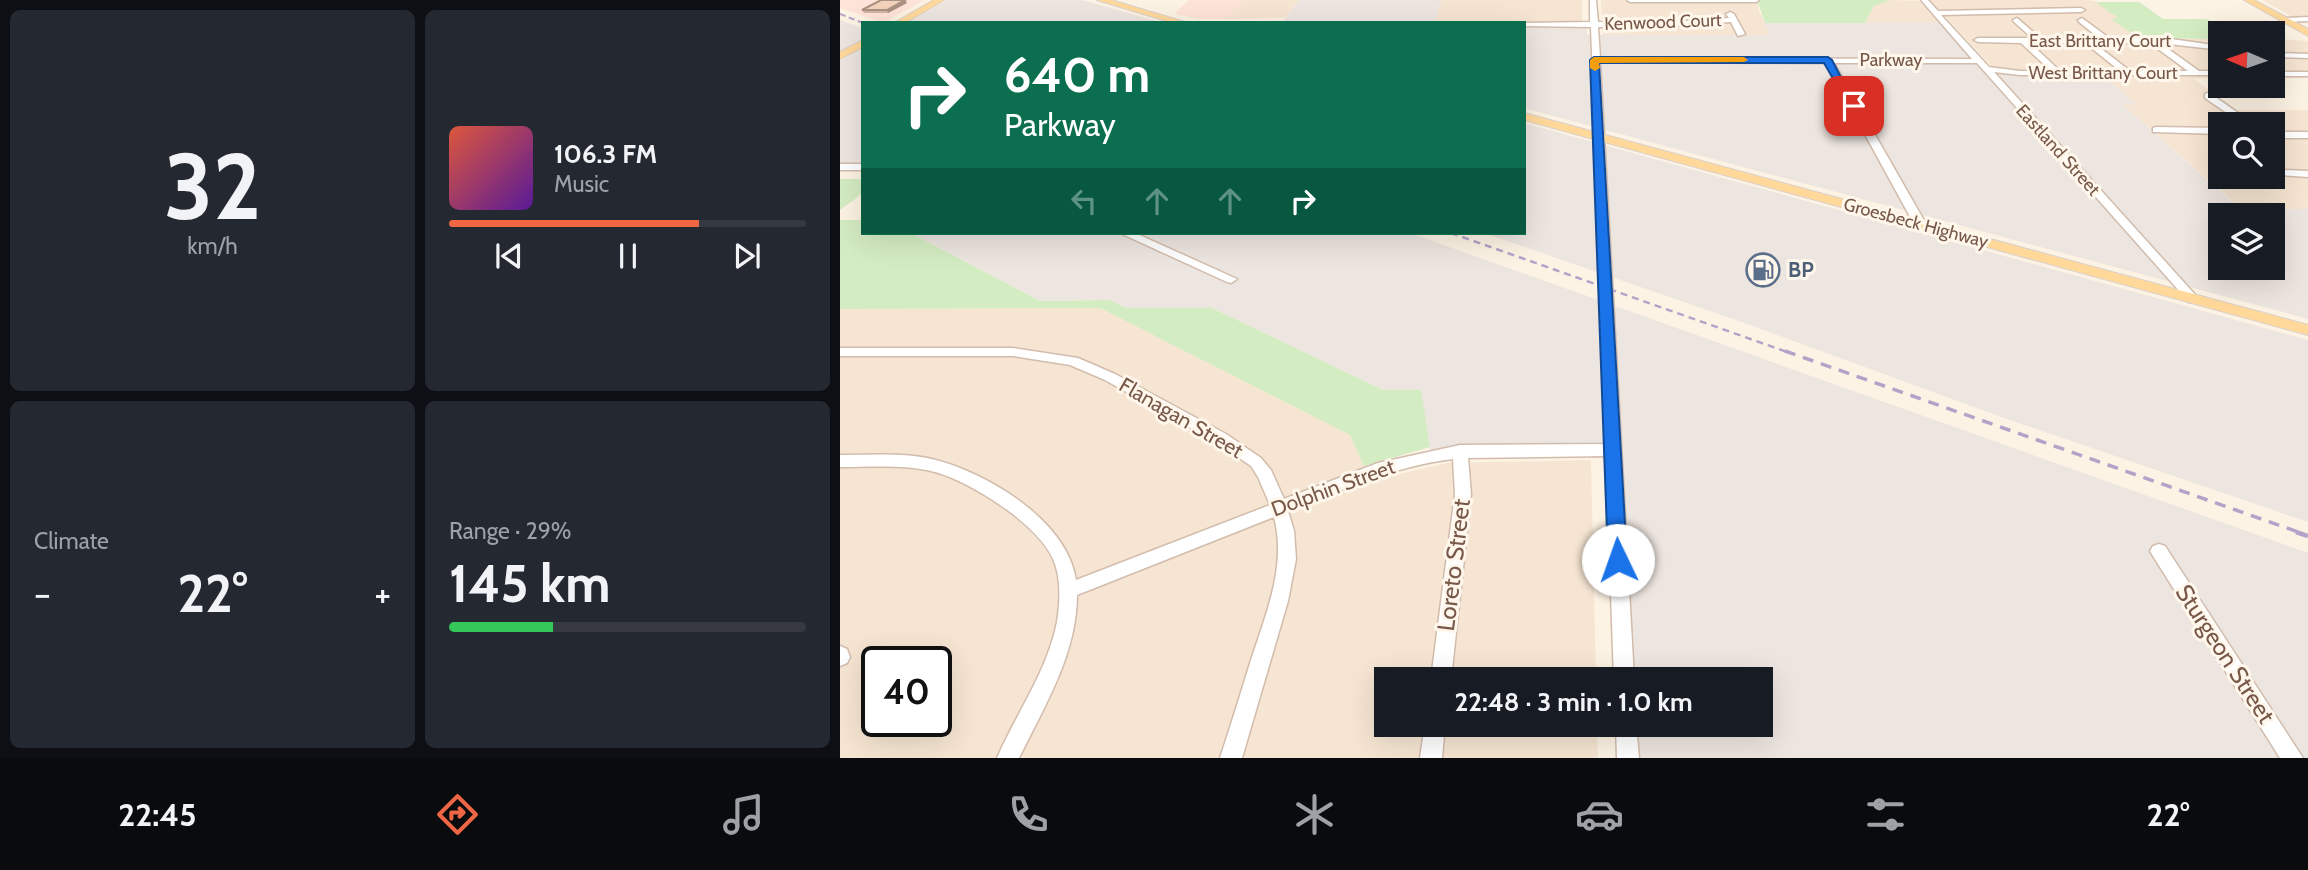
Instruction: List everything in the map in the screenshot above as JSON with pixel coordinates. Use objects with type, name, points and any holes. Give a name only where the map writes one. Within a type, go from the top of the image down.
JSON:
[{"type":"main road","points":[[902,21],[940,0]]},
{"type":"main road","points":[[1101,0],[1178,21]]},
{"type":"main road","points":[[2248,0],[2308,33]]},
{"type":"main road","points":[[840,55],[861,44]]},
{"type":"main road","name":"Groesbeck Highway","points":[[1526,117],[2308,330]]},
{"type":"street","points":[[1592,0],[1623,667]]},
{"type":"street","points":[[1630,0],[1756,0]]},
{"type":"street","points":[[1724,0],[1730,15]]},
{"type":"street","name":"Eastland Street","points":[[1924,0],[2193,299]]},
{"type":"street","points":[[1935,13],[2081,10]]},
{"type":"street","name":"Kenwood Court","points":[[1526,24],[1593,24],[1730,15],[1741,34]]},
{"type":"street","points":[[2284,19],[2308,19]]},
{"type":"street","points":[[2017,20],[2038,40]]},
{"type":"street","points":[[2082,20],[2106,40]]},
{"type":"street","name":"East Brittany Court","points":[[1978,40],[2152,41],[2208,47]]},
{"type":"street","points":[[2023,40],[2058,73]]},
{"type":"street","points":[[2087,41],[2128,73]]},
{"type":"street","points":[[2152,41],[2197,73]]},
{"type":"street","points":[[2286,56],[2308,57]]},
{"type":"street","name":"Parkway","points":[[1594,60],[1828,60],[1981,65]]},
{"type":"street","points":[[1828,60],[1920,224]]},
{"type":"street","name":"West Brittany Court","points":[[1981,65],[2058,73],[2208,73]]},
{"type":"street","points":[[2286,68],[2296,74]]},
{"type":"street","points":[[2286,74],[2308,74]]},
{"type":"street","points":[[2211,98],[2231,112]]},
{"type":"street","points":[[2156,131],[2208,131]]},
{"type":"street","points":[[2285,135],[2308,135]]},
{"type":"street","points":[[840,167],[861,167]]},
{"type":"street","points":[[2285,173],[2308,174]]},
{"type":"street","points":[[1131,235],[1231,279]]},
{"type":"street","name":"Flanagan Street","points":[[840,352],[1013,352],[1059,358],[1084,365],[1247,454],[1265,474],[1279,507],[1287,546],[1285,578],[1231,758]]},
{"type":"street","name":"Dolphin Street","points":[[1068,591],[1390,465],[1460,451],[1612,450]]},
{"type":"street","name":"Loreto Street","points":[[1442,667],[1462,508],[1460,451]]},
{"type":"street","points":[[840,461],[918,463],[954,472],[980,484],[1035,525],[1052,542],[1064,561],[1068,591],[1066,621],[1056,656],[1008,758]]},
{"type":"street","name":"Sturgeon Street","points":[[2159,551],[2292,758]]},
{"type":"street","points":[[1431,758],[1433,737]]},
{"type":"street","points":[[1627,737],[1628,758]]},
{"type":"shaded area","points":[[840,0],[924,0],[887,21],[877,21],[840,8]]},
{"type":"shaded area","points":[[947,0],[1082,0],[1157,21],[910,21]]},
{"type":"shaded area","points":[[1189,0],[1243,0],[1226,19],[1199,19],[1174,14]]},
{"type":"shaded area","points":[[1243,0],[1299,0],[1285,18],[1226,19]]},
{"type":"shaded area","points":[[1299,0],[1442,0],[1435,21],[1283,21]]},
{"type":"shaded area","points":[[1442,0],[1582,0],[1582,22],[1434,21]]},
{"type":"shaded area","points":[[1601,0],[1757,0],[1759,11],[1771,35],[1603,35]]},
{"type":"shaded area","points":[[1890,0],[1919,1],[1939,23],[1865,23],[1874,6]]},
{"type":"shaded area","points":[[1930,0],[2095,1],[2119,19],[2112,19],[2138,38],[2208,39],[2208,78],[2194,79],[2208,89],[2208,98],[2220,98],[2236,110],[2308,110],[2308,209],[2285,209],[2285,203],[2234,203],[2218,189],[2285,189],[2285,112],[2208,112],[2208,180],[2123,105],[2136,104],[2102,74],[1998,73]]},
{"type":"shaded area","points":[[2262,0],[2308,0],[2308,16],[2291,16]]},
{"type":"shaded area","points":[[840,20],[861,27],[861,40],[840,52]]},
{"type":"shaded area","points":[[1765,23],[1939,23],[1985,73],[2101,74],[2136,104],[2123,105],[2208,181],[2208,189],[2218,189],[2233,203],[2208,203],[2208,280],[2285,280],[2285,209],[2308,209],[2308,319],[1526,109],[1526,25],[1587,27],[1587,35],[1770,35]]},
{"type":"shaded area","points":[[2286,40],[2308,41],[2308,78],[2286,78]]},
{"type":"shaded area","points":[[861,49],[861,164],[840,164],[840,61]]},
{"type":"shaded area","points":[[1526,124],[2308,340],[2308,522],[2004,418],[1736,320],[1490,235],[1526,235]]},
{"type":"shaded area","points":[[915,235],[1416,235],[2308,553],[2308,758],[1640,758],[1638,737],[1773,737],[1773,667],[1634,667],[1620,446],[1479,444],[1430,450],[1420,390],[1383,390],[1212,308],[1126,308],[1109,300],[1040,301]]},
{"type":"shaded area","points":[[1100,308],[1350,435],[1364,466],[1382,478],[1447,463],[1591,460],[1596,667],[1374,667],[1374,737],[1597,737],[1598,758],[840,758],[840,309]]},
{"type":"green space","points":[[1757,0],[1890,0],[1874,6],[1865,23],[1765,23]]},
{"type":"green space","points":[[2095,2],[2139,2],[2163,19],[2210,21],[2208,21],[2208,39],[2138,38],[2111,19],[2118,18]]},
{"type":"green space","points":[[840,179],[861,179],[861,194],[840,210]]},
{"type":"green space","points":[[840,220],[861,220],[861,235],[915,235],[1040,301],[1109,300],[1126,308],[1212,308],[1383,390],[1421,390],[1430,447],[1364,466],[1350,435],[1100,308],[840,309]]},
{"type":"building","points":[[881,0],[905,0],[887,10],[862,10]]},
{"type":"railway","points":[[840,14],[861,22]]},
{"type":"railway","points":[[1457,235],[1790,353]]},
{"type":"railway","points":[[1785,351],[2301,533]]},
{"type":"railway","points":[[2296,532],[2308,536]]},
{"type":"slow traffic","points":[[1595,68],[1594,60],[1744,60]]},
{"type":"place","name":"BP","points":[[1763,270]]},
{"type":"route","points":[[1618,560],[1594,60],[1828,60],[1854,106]]}]
